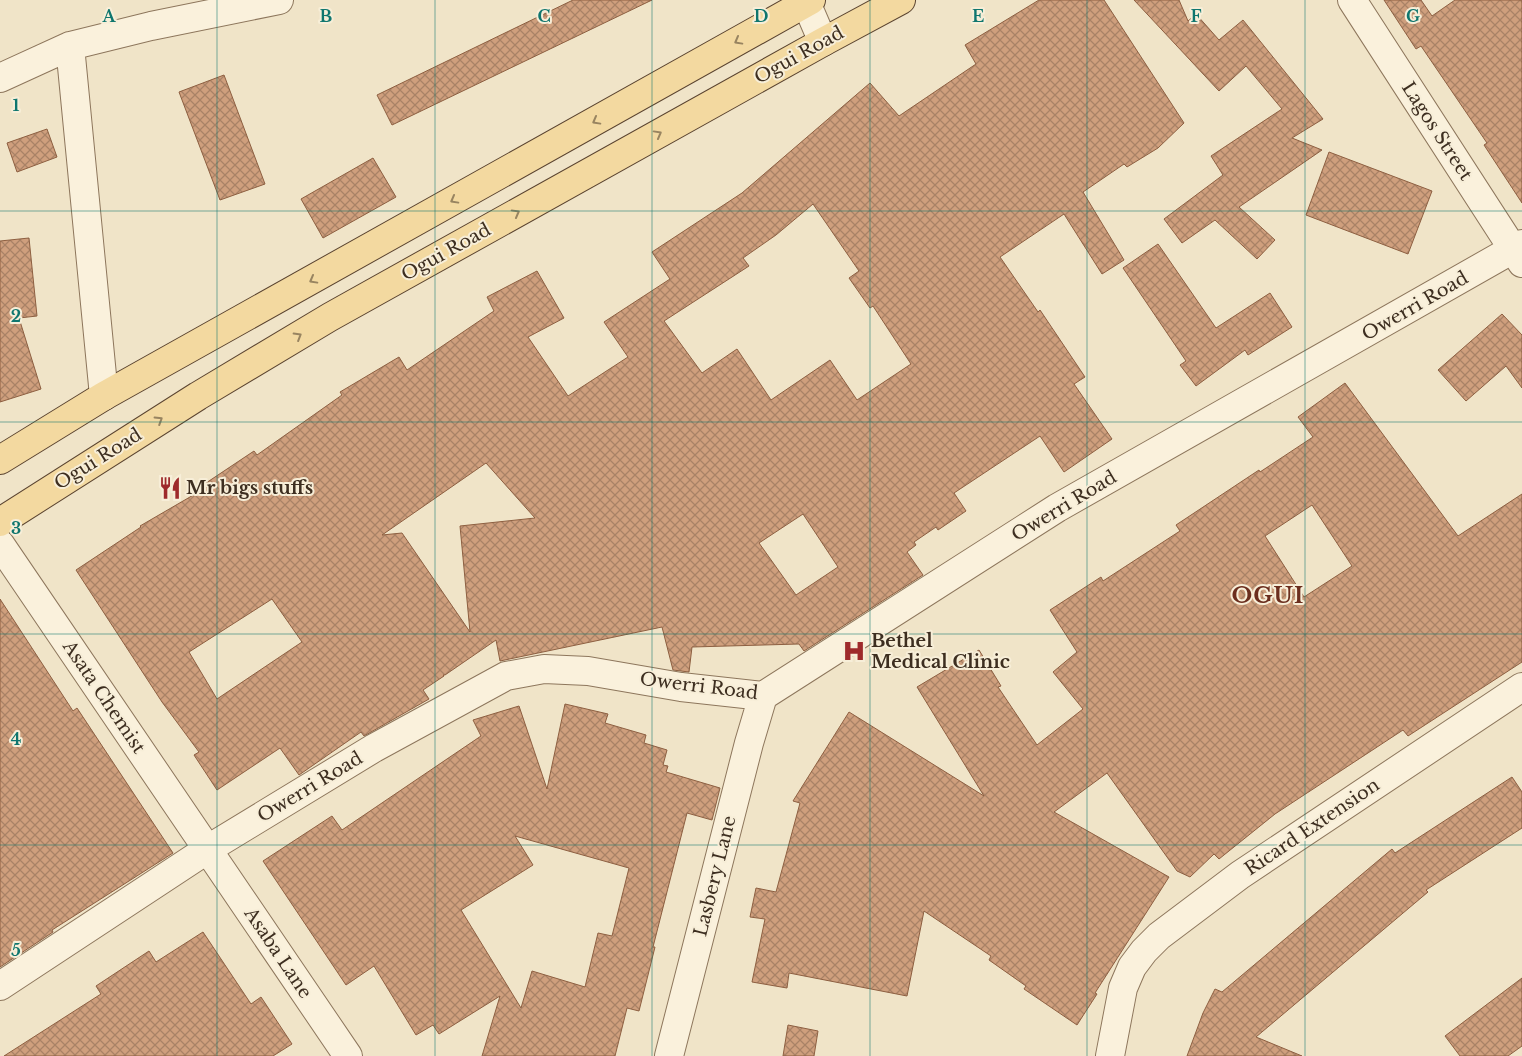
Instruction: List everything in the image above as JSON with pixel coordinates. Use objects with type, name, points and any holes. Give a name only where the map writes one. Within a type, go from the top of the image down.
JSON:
[{"type":"main road","name":"Ogui Road","points":[[0,522],[198,396],[330,317],[901,0]]},
{"type":"main road","points":[[0,460],[104,396],[807,1]]},
{"type":"street","points":[[0,78],[70,46],[151,26],[280,0]]},
{"type":"street","name":"Lagos Street","points":[[1352,0],[1519,252]]},
{"type":"street","points":[[807,1],[823,42]]},
{"type":"street","points":[[70,46],[104,396]]},
{"type":"street","name":"Owerri Road","points":[[0,986],[208,849],[374,748],[506,676],[544,669],[588,671],[681,687],[763,696],[1057,508],[1519,252]]},
{"type":"street","name":"Asata Chemist","points":[[0,544],[208,849]]},
{"type":"street","name":"Ricard Extension","points":[[1110,1056],[1123,988],[1132,967],[1159,936],[1240,875],[1522,687]]},
{"type":"street","name":"Lasbery Lane","points":[[669,1056],[746,752],[763,696]]},
{"type":"street","name":"Asaba Lane","points":[[208,849],[348,1056]]},
{"type":"building","points":[[573,0],[652,0],[392,125],[377,95]]},
{"type":"building","points":[[1039,0],[1104,0],[1184,123],[1158,148],[1127,167],[1124,164],[1083,192],[1124,260],[1102,274],[1064,214],[1000,257],[1038,312],[1040,310],[1085,377],[1074,384],[1112,439],[1064,472],[1040,436],[954,493],[966,511],[938,530],[936,527],[914,542],[916,545],[907,552],[923,575],[804,651],[799,644],[692,647],[689,672],[673,670],[662,627],[500,661],[496,640],[423,690],[429,699],[364,736],[361,732],[299,775],[280,748],[217,790],[194,755],[199,752],[162,702],[76,570],[140,526],[202,490],[200,487],[254,451],[257,455],[342,395],[340,392],[399,357],[407,370],[494,311],[487,297],[537,271],[564,318],[528,337],[568,396],[628,357],[604,322],[670,279],[652,252],[742,193],[870,83],[899,116],[976,64],[965,45]],"holes":[[[813,204],[859,271],[849,278],[870,308],[873,306],[911,364],[857,400],[830,360],[771,400],[737,349],[702,373],[664,321],[749,266],[743,258],[776,235]],[[486,463],[535,518],[460,526],[470,632],[402,533],[382,535]],[[803,514],[838,567],[796,595],[759,543]],[[272,599],[302,642],[217,699],[189,652]]]},
{"type":"building","points":[[1134,0],[1179,0],[1188,21],[1196,14],[1219,40],[1243,20],[1323,119],[1292,138],[1322,150],[1239,207],[1275,240],[1257,259],[1215,220],[1182,243],[1164,219],[1223,175],[1211,156],[1282,109],[1246,66],[1219,91]]},
{"type":"building","points":[[1384,0],[1421,0],[1432,16],[1455,0],[1522,0],[1522,203],[1484,145],[1487,143],[1421,46],[1416,49]]},
{"type":"building","points":[[224,75],[265,184],[220,200],[179,92]]},
{"type":"building","points":[[47,129],[57,157],[17,172],[7,143]]},
{"type":"building","points":[[1329,152],[1432,191],[1408,254],[1306,215]]},
{"type":"building","points":[[373,158],[396,197],[323,238],[301,199]]},
{"type":"building","points":[[29,238],[37,316],[19,318],[41,389],[0,402],[0,241]]},
{"type":"building","points":[[1158,244],[1216,328],[1270,293],[1292,327],[1248,355],[1245,350],[1196,386],[1180,365],[1186,361],[1123,268]]},
{"type":"building","points":[[1502,314],[1522,335],[1522,388],[1506,366],[1466,401],[1438,370]]},
{"type":"building","points":[[1345,383],[1458,536],[1522,494],[1522,662],[1408,736],[1403,730],[1275,814],[1219,859],[1214,854],[1190,877],[1177,871],[1107,773],[1054,812],[1169,877],[1095,993],[1097,994],[1077,1025],[1024,989],[1026,986],[989,960],[991,956],[924,911],[907,996],[789,973],[787,988],[752,982],[765,919],[750,917],[756,888],[776,892],[800,803],[793,801],[849,712],[984,796],[917,687],[979,650],[1001,686],[998,687],[1037,745],[1083,709],[1053,672],[1077,652],[1050,610],[1101,577],[1103,581],[1180,531],[1176,525],[1313,437],[1298,417]],"holes":[[[1312,505],[1352,566],[1304,597],[1265,536]]]},
{"type":"building","points":[[0,599],[73,711],[77,708],[173,853],[52,930],[53,932],[0,967]]},
{"type":"building","points":[[565,704],[608,714],[605,723],[646,735],[644,743],[667,750],[663,765],[668,766],[666,772],[720,788],[712,820],[687,813],[639,1011],[627,1008],[615,1056],[482,1056],[500,996],[439,1034],[433,1025],[416,1035],[374,966],[346,985],[263,861],[332,816],[342,830],[481,736],[473,720],[519,706],[547,789]],"holes":[[[515,836],[629,868],[612,936],[598,933],[585,987],[532,971],[521,1008],[461,910],[533,865]]]},
{"type":"building","points":[[1512,777],[1522,792],[1522,828],[1426,890],[1428,892],[1256,1037],[1302,1056],[1187,1056],[1203,1013],[1215,989],[1222,992],[1392,849],[1395,853]]},
{"type":"building","points":[[203,932],[251,1004],[261,997],[292,1044],[273,1056],[4,1056],[101,994],[96,986],[149,951],[156,962]]},
{"type":"building","points":[[1522,978],[1522,1046],[1508,1056],[1460,1056],[1445,1036]]},
{"type":"building","points":[[788,1025],[818,1031],[814,1056],[783,1056]]},
{"type":"place","name":"Mr bigs stuffs","points":[[170,488]]},
{"type":"place","name":"Bethel Medical Clinic","points":[[854,651]]},
{"type":"district","name":"OGUI","points":[[1268,595]]}]
